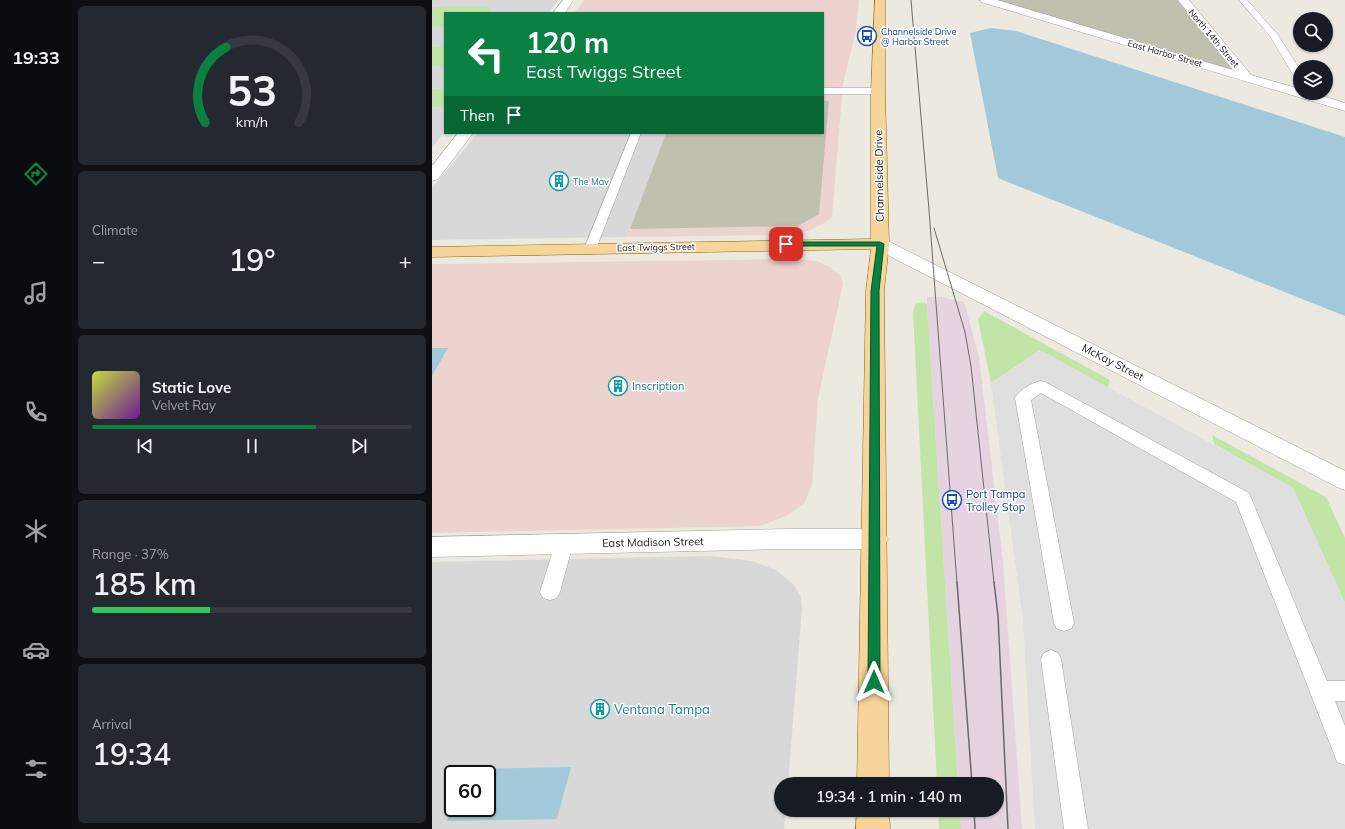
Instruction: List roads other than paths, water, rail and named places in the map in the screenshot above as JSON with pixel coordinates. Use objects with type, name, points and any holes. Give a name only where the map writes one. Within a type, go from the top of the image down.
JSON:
[{"type":"main road","name":"Channelside Drive","points":[[873,777],[875,291],[880,244],[878,91],[880,0]]},
{"type":"main road","name":"East Twiggs Street","points":[[432,252],[880,244]]},
{"type":"main road","points":[[873,817],[873,829]]},
{"type":"street","points":[[560,12],[568,0]]},
{"type":"street","name":"East Harbor Street","points":[[985,0],[1293,90]]},
{"type":"street","name":"North 14th Street","points":[[1183,0],[1246,77]]},
{"type":"street","name":"East Harbor Street","points":[[1324,100],[1345,107]]},
{"type":"street","points":[[432,176],[465,134]]},
{"type":"street","name":"McKay Street","points":[[880,244],[1345,481]]},
{"type":"street","name":"East Madison Street","points":[[432,547],[780,539],[875,539]]},
{"type":"lane","points":[[1243,0],[1274,35],[1293,66]]},
{"type":"lane","points":[[824,91],[878,91]]},
{"type":"lane","points":[[590,249],[636,134]]},
{"type":"lane","points":[[1064,623],[1023,398],[1040,386],[1243,498],[1345,754]]},
{"type":"lane","points":[[550,592],[564,544]]},
{"type":"lane","points":[[1051,659],[1076,829]]},
{"type":"lane","points":[[1320,691],[1345,691]]},
{"type":"water","points":[[991,28],[1016,31],[1345,137],[1345,316],[998,178],[970,33]]},
{"type":"water","points":[[432,348],[448,348],[432,376]]},
{"type":"water","points":[[571,767],[557,819],[447,821],[448,817],[496,817],[496,768]]},
{"type":"tram line","points":[[911,0],[929,210],[957,583]]},
{"type":"tram line","points":[[934,228],[965,332],[971,366],[994,583]]},
{"type":"tram line","points":[[957,582],[971,777]]},
{"type":"tram line","points":[[994,582],[998,616],[1008,829]]},
{"type":"tram line","points":[[974,817],[975,829]]},
{"type":"place","name":"Channelside Drive @ Harbor Street","points":[[867,36]]},
{"type":"place","name":"The Mav","points":[[559,181]]},
{"type":"place","name":"Inscription","points":[[618,386]]},
{"type":"place","name":"Port Tampa Trolley Stop","points":[[952,500]]},
{"type":"place","name":"Ventana Tampa","points":[[600,709]]}]
